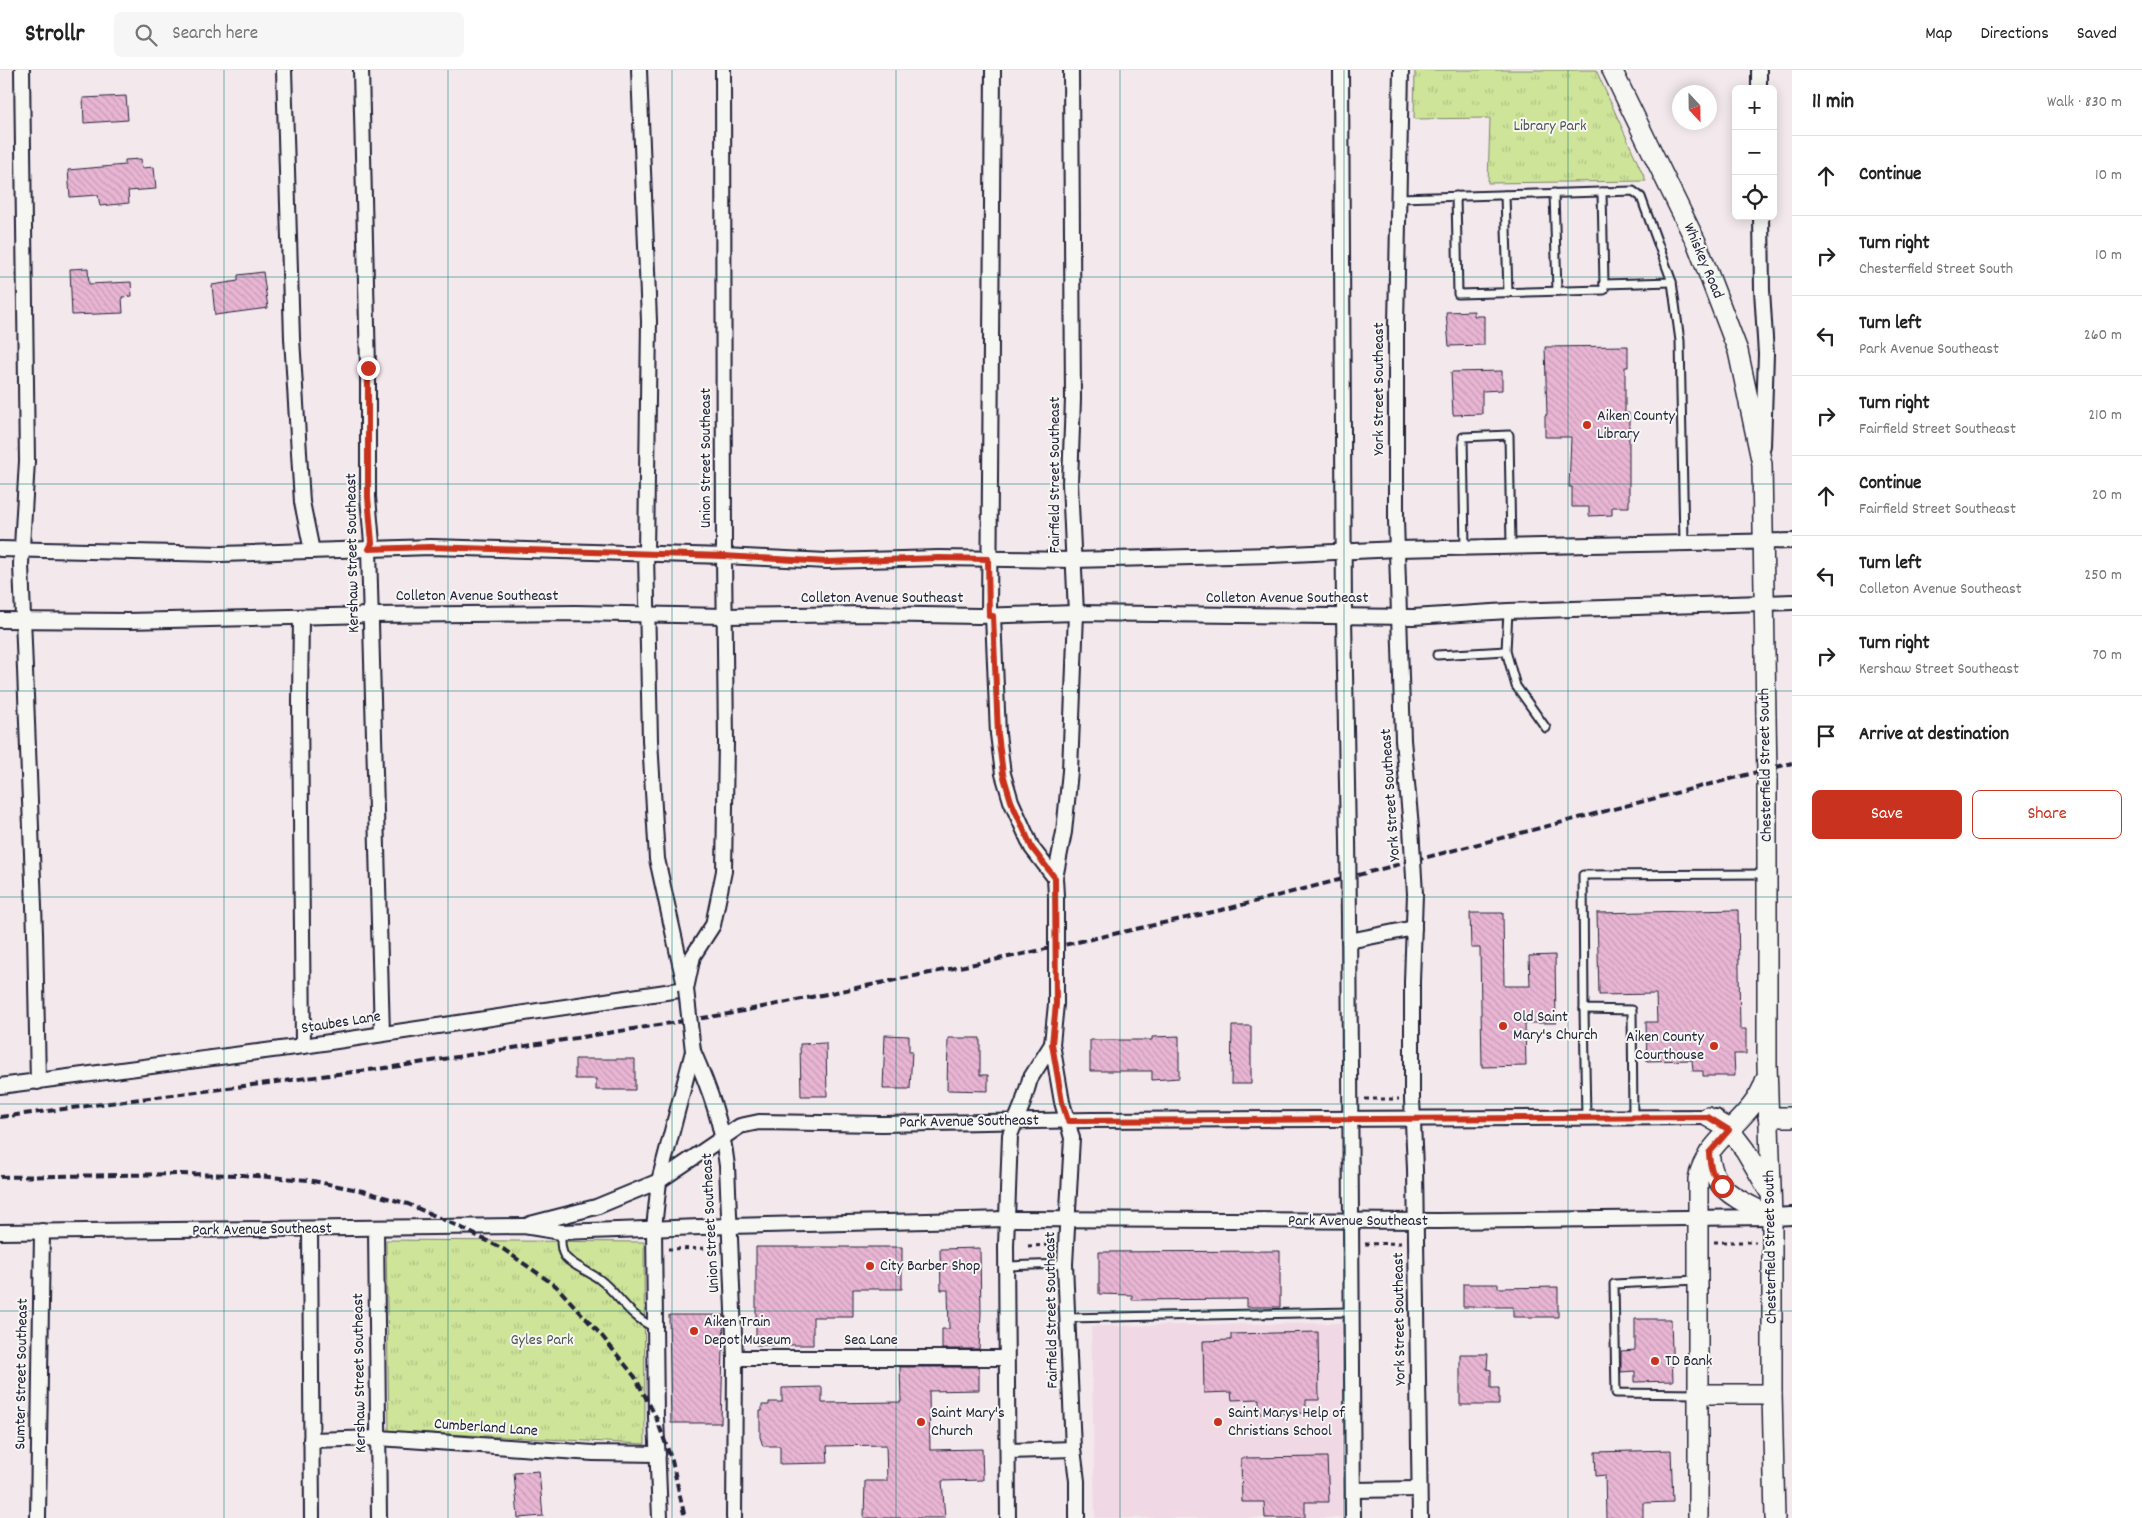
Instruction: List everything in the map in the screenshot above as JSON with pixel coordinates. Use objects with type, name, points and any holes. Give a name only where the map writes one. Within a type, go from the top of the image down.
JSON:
[{"type":"main road","name":"Whiskey Road","points":[[1612,70],[1697,244],[1728,324],[1738,351],[1762,464]]},
{"type":"main road","name":"Chesterfield Street South","points":[[1762,464],[1767,816],[1767,1065],[1772,1217],[1772,1394],[1776,1518]]},
{"type":"main road","name":"Chesterfield Street South","points":[[1698,1518],[1698,1179],[1701,1165],[1709,1153],[1760,1096],[1765,1082],[1767,1065]]},
{"type":"main road","points":[[1708,1117],[1735,1123],[1745,1150],[1771,1194]]},
{"type":"main road","points":[[1768,1117],[1792,1117]]},
{"type":"main road","points":[[1709,1153],[1710,1168],[1714,1178],[1722,1186],[1772,1217]]},
{"type":"main road","points":[[1698,1394],[1772,1394]]},
{"type":"street","points":[[22,70],[27,461],[22,550],[38,1082]]},
{"type":"street","points":[[284,70],[292,338],[302,502],[312,550]]},
{"type":"street","name":"Kershaw Street Southeast","points":[[362,70],[368,349],[368,497],[372,543],[369,549],[382,1034]]},
{"type":"street","name":"Union Street Southeast","points":[[639,70],[649,321],[646,554],[650,740],[657,859],[686,989],[693,1051],[716,1106],[724,1136],[735,1358],[734,1518]]},
{"type":"street","name":"Union Street Southeast","points":[[686,989],[693,956],[713,925],[724,871],[726,743],[723,70]]},
{"type":"street","points":[[993,70],[990,554],[988,559],[998,734],[1003,774],[1011,801],[1032,848],[1055,878]]},
{"type":"street","name":"Fairfield Street Southeast","points":[[1071,70],[1073,399],[1070,483],[1076,613],[1070,772],[1064,832],[1055,878],[1056,1004],[1052,1044],[1062,1102],[1072,1138],[1065,1264],[1073,1449],[1077,1482],[1077,1518]]},
{"type":"street","points":[[1341,70],[1344,616],[1349,916],[1353,1518]]},
{"type":"street","name":"York Street Southeast","points":[[1401,70],[1396,325],[1398,549],[1403,740],[1415,894],[1412,1118],[1416,1221],[1420,1518]]},
{"type":"street","points":[[1759,70],[1759,85]]},
{"type":"street","points":[[1761,220],[1762,290],[1766,354],[1762,464]]},
{"type":"street","points":[[0,549],[222,554],[430,547],[724,556],[827,562],[939,558],[1073,560],[1465,547],[1792,541]]},
{"type":"street","name":"Colleton Avenue Southeast","points":[[0,620],[575,613],[724,616],[869,614],[991,616],[1076,613],[1400,616],[1792,602]]},
{"type":"street","points":[[301,617],[303,1046]]},
{"type":"street","points":[[1349,941],[1414,928]]},
{"type":"street","name":"Staubes Lane","points":[[0,1086],[303,1046],[686,989]]},
{"type":"street","name":"Fairfield Street Southeast","points":[[1008,1518],[1006,1266],[1010,1135],[1030,1079],[1052,1044]]},
{"type":"street","name":"Union Street Southeast","points":[[660,1518],[654,1327],[654,1228],[659,1180],[693,1051]]},
{"type":"street","name":"Park Avenue Southeast","points":[[524,1226],[596,1207],[659,1180],[740,1126],[759,1122],[1708,1117]]},
{"type":"street","points":[[1735,1123],[1768,1117]]},
{"type":"street","points":[[1772,1217],[1792,1216]]},
{"type":"street","name":"Park Avenue Southeast","points":[[0,1232],[524,1226],[561,1232],[1007,1219],[1416,1221],[1772,1217]]},
{"type":"street","name":"Kershaw Street Southeast","points":[[376,1228],[379,1518]]},
{"type":"street","points":[[310,1229],[312,1518]]},
{"type":"street","name":"Sumter Street Southeast","points":[[38,1518],[42,1231]]},
{"type":"street","name":"Sea Lane","points":[[735,1358],[1006,1358]]},
{"type":"street","name":"Cumberland Lane","points":[[311,1440],[379,1438],[593,1453],[658,1454]]},
{"type":"street","points":[[1008,1451],[1073,1449]]},
{"type":"street","points":[[1353,1490],[1419,1489]]},
{"type":"lane","points":[[1399,198],[1633,191],[1641,196],[1672,282],[1680,341],[1684,542]]},
{"type":"lane","points":[[1456,196],[1458,294],[1508,293],[1604,290],[1602,192]]},
{"type":"lane","points":[[1554,194],[1557,291]]},
{"type":"lane","points":[[1505,195],[1508,293]]},
{"type":"lane","points":[[1604,284],[1672,282]]},
{"type":"lane","points":[[1465,547],[1463,437],[1481,436],[1509,436],[1511,546]]},
{"type":"lane","points":[[1508,611],[1506,651],[1516,686],[1546,728]]},
{"type":"lane","points":[[1437,655],[1506,651]]},
{"type":"lane","points":[[1586,1118],[1583,875],[1767,874]]},
{"type":"lane","points":[[1584,1009],[1632,1010],[1633,1118]]},
{"type":"lane","points":[[561,1232],[561,1249],[564,1257],[599,1278],[626,1309],[643,1322],[654,1327]]},
{"type":"lane","points":[[1006,1266],[1065,1264]]},
{"type":"lane","points":[[1698,1280],[1614,1284],[1616,1393],[1698,1394]]},
{"type":"lane","points":[[1068,1318],[1351,1312]]},
{"type":"path","points":[[1365,1099],[1402,1099]]},
{"type":"path","points":[[1711,1242],[1760,1242]]},
{"type":"path","points":[[1362,1244],[1405,1243]]},
{"type":"path","points":[[1028,1246],[1054,1245]]},
{"type":"path","points":[[663,1249],[715,1248]]},
{"type":"shaded area","name":"Saint Marys Help of Christians School","points":[[1343,1323],[1345,1518],[1095,1518],[1091,1326]]},
{"type":"green space","name":"Library Park","points":[[1415,70],[1596,70],[1646,181],[1488,183],[1490,118],[1414,119]]},
{"type":"green space","name":"Gyles Park","points":[[386,1240],[644,1242],[645,1444],[389,1431]]},
{"type":"building","points":[[126,96],[128,120],[84,123],[83,98]]},
{"type":"building","points":[[141,159],[142,168],[154,167],[156,189],[128,191],[129,203],[100,206],[98,195],[70,197],[68,170],[125,165],[125,160]]},
{"type":"building","points":[[88,268],[89,284],[131,282],[132,296],[122,297],[123,313],[72,315],[70,269]]},
{"type":"building","points":[[263,272],[268,308],[215,315],[212,285],[238,281],[238,275]]},
{"type":"building","points":[[1474,311],[1474,316],[1484,316],[1484,345],[1449,346],[1446,312]]},
{"type":"building","name":"Aiken County Library","points":[[1628,346],[1628,367],[1625,367],[1625,413],[1629,413],[1629,507],[1612,507],[1612,515],[1589,516],[1589,507],[1572,507],[1572,487],[1569,487],[1571,437],[1545,437],[1545,415],[1547,415],[1545,347]]},
{"type":"building","points":[[1502,371],[1502,390],[1482,391],[1482,414],[1453,415],[1451,372]]},
{"type":"building","points":[[1738,910],[1740,1029],[1746,1029],[1746,1054],[1734,1054],[1735,1076],[1703,1076],[1703,1071],[1693,1071],[1692,1060],[1647,1061],[1646,1022],[1657,1022],[1656,994],[1599,995],[1597,913]]},
{"type":"building","name":"Old Saint Mary's Church","points":[[1470,913],[1503,913],[1504,986],[1530,986],[1529,956],[1555,955],[1556,1023],[1525,1023],[1526,1066],[1482,1067],[1480,948],[1471,948]]},
{"type":"building","points":[[1232,1026],[1251,1026],[1251,1084],[1231,1084]]},
{"type":"building","points":[[885,1035],[909,1036],[909,1051],[912,1051],[910,1089],[883,1089]]},
{"type":"building","points":[[1179,1036],[1179,1078],[1152,1080],[1152,1071],[1090,1071],[1090,1040],[1152,1040],[1152,1037]]},
{"type":"building","points":[[948,1038],[980,1038],[980,1075],[988,1075],[988,1091],[947,1090]]},
{"type":"building","points":[[826,1043],[827,1096],[801,1096],[800,1044]]},
{"type":"building","points":[[575,1059],[635,1059],[635,1090],[596,1090],[596,1079],[575,1079]]},
{"type":"building","points":[[756,1247],[902,1247],[902,1289],[853,1289],[853,1317],[813,1317],[813,1345],[756,1345]]},
{"type":"building","points":[[980,1248],[981,1313],[979,1349],[942,1349],[942,1329],[949,1329],[948,1290],[941,1290],[940,1249]]},
{"type":"building","points":[[1280,1251],[1280,1307],[1247,1307],[1247,1299],[1132,1300],[1132,1295],[1099,1294],[1099,1252]]},
{"type":"building","points":[[1463,1284],[1498,1284],[1498,1288],[1558,1287],[1558,1317],[1513,1317],[1513,1307],[1463,1307]]},
{"type":"building","points":[[669,1315],[724,1315],[721,1423],[671,1423]]},
{"type":"building","points":[[1635,1319],[1671,1319],[1673,1381],[1635,1382],[1635,1371],[1621,1372],[1621,1351],[1635,1350]]},
{"type":"building","points":[[1318,1332],[1319,1400],[1306,1400],[1306,1413],[1259,1414],[1259,1399],[1232,1400],[1231,1392],[1204,1393],[1203,1341],[1231,1340],[1231,1334]]},
{"type":"building","points":[[1460,1354],[1488,1354],[1487,1369],[1491,1370],[1491,1388],[1499,1388],[1499,1405],[1460,1405]]},
{"type":"building","points":[[900,1367],[979,1367],[979,1390],[929,1391],[930,1450],[982,1449],[983,1480],[942,1481],[945,1518],[864,1518],[865,1481],[887,1481],[886,1445],[827,1446],[828,1463],[780,1464],[780,1446],[763,1446],[760,1437],[760,1411],[762,1411],[762,1405],[769,1405],[769,1402],[782,1402],[782,1388],[822,1387],[822,1403],[901,1402]]},
{"type":"building","points":[[1671,1450],[1673,1502],[1643,1503],[1643,1518],[1606,1518],[1605,1475],[1596,1476],[1595,1452]]},
{"type":"building","points":[[1327,1457],[1329,1502],[1305,1502],[1305,1518],[1265,1518],[1264,1502],[1242,1502],[1241,1458]]},
{"type":"building","points":[[539,1471],[543,1516],[518,1518],[514,1473]]},
{"type":"railway","points":[[0,1117],[393,1067],[728,1014],[1028,953],[1226,909],[1792,763]]},
{"type":"railway","points":[[0,1177],[180,1174],[243,1175],[308,1180],[363,1191],[408,1204],[460,1227],[503,1249],[556,1286],[602,1336],[635,1377],[656,1417],[672,1461],[685,1518]]},
{"type":"place","name":"Aiken County Library","points":[[1587,425]]},
{"type":"place","name":"Old Saint Mary's Church","points":[[1503,1026]]},
{"type":"place","name":"Aiken County Courthouse","points":[[1714,1046]]},
{"type":"place","name":"City Barber Shop","points":[[870,1266]]},
{"type":"place","name":"Aiken Train Depot Museum","points":[[694,1331]]},
{"type":"place","name":"TD Bank","points":[[1655,1361]]},
{"type":"place","name":"Saint Mary's Church","points":[[921,1422]]},
{"type":"place","name":"Saint Marys Help of Christians School","points":[[1218,1422]]},
{"type":"route","points":[[368,368],[368,497],[372,543],[369,549],[430,547],[724,556],[827,562],[939,558],[988,559],[989,616],[993,616],[995,641],[995,690],[1000,761],[1011,801],[1032,848],[1055,878],[1056,1004],[1052,1044],[1062,1102],[1068,1121],[1708,1117],[1729,1130],[1709,1153],[1710,1168],[1714,1178],[1722,1186]]}]
